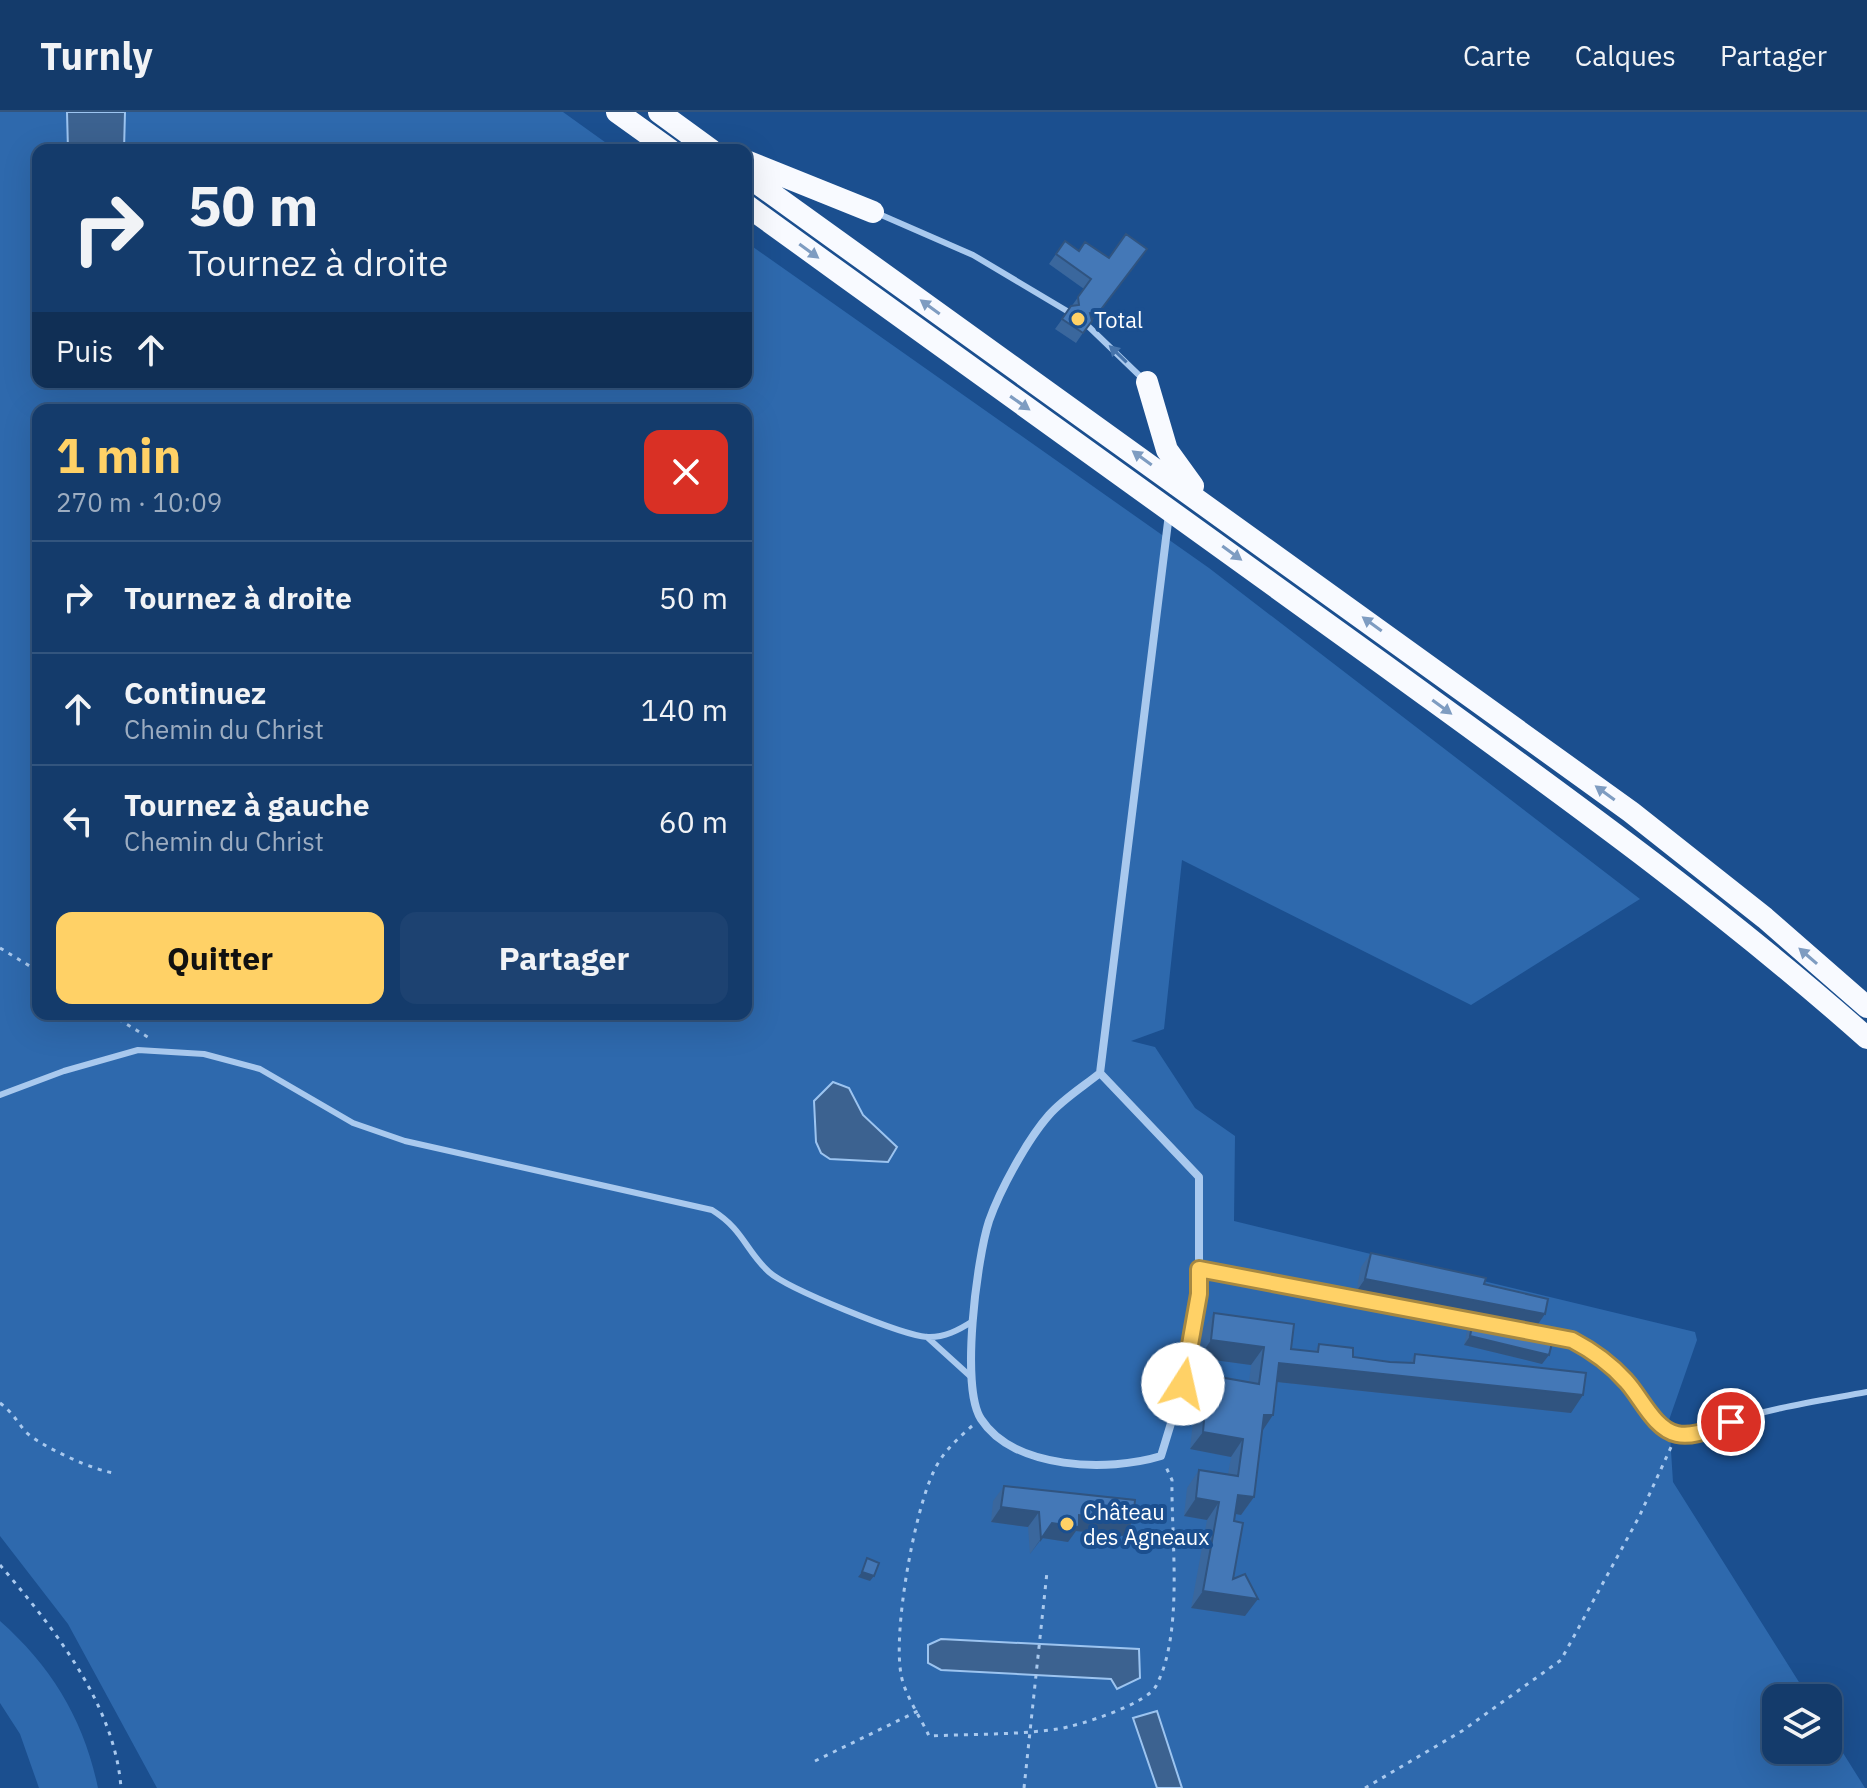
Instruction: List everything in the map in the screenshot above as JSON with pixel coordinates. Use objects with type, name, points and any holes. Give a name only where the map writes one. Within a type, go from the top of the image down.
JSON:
[{"type":"highway","points":[[617,112],[662,144]]},
{"type":"highway","points":[[659,112],[705,144]]},
{"type":"highway","points":[[752,163],[873,212]]},
{"type":"highway","points":[[752,179],[1631,812],[1765,918],[1867,1007]]},
{"type":"highway","points":[[752,209],[1170,507],[1614,831],[1757,941],[1867,1038]]},
{"type":"highway","points":[[1147,382],[1167,450],[1205,503]]},
{"type":"street","points":[[1100,1073],[1199,1177],[1199,1294],[1183,1384],[1161,1456],[1139,1463],[1073,1464],[1019,1454],[981,1419],[970,1376],[973,1321],[988,1222],[1008,1180],[1049,1115],[1100,1073],[1170,507]]},
{"type":"lane","points":[[873,212],[973,255],[1067,311]]},
{"type":"lane","points":[[1088,326],[1147,382]]},
{"type":"lane","points":[[0,1095],[64,1071],[138,1050],[204,1054],[260,1069],[353,1123],[405,1141],[712,1210],[733,1223],[770,1272],[802,1292],[927,1337],[970,1376]]},
{"type":"lane","points":[[1199,1269],[1484,1323]]},
{"type":"lane","points":[[927,1337],[953,1333],[973,1321]]},
{"type":"lane","points":[[1516,1327],[1562,1337],[1598,1354],[1627,1381],[1663,1427],[1677,1434],[1692,1434],[1748,1416],[1867,1392]]},
{"type":"path","points":[[0,948],[32,967]]},
{"type":"path","points":[[120,1020],[172,1052]]},
{"type":"path","points":[[0,1403],[14,1414],[26,1433],[46,1447],[66,1453],[100,1473],[116,1473]]},
{"type":"path","points":[[981,1419],[952,1444],[933,1470],[922,1508],[901,1625],[901,1676],[929,1736],[1060,1729],[1138,1702],[1155,1689],[1167,1654],[1172,1616],[1172,1480],[1161,1456]]},
{"type":"path","points":[[1365,1788],[1462,1731],[1561,1660],[1639,1517],[1677,1434]]},
{"type":"path","points":[[0,1565],[60,1642],[103,1716],[121,1788]]},
{"type":"path","points":[[1024,1788],[1047,1572]]},
{"type":"path","points":[[815,1761],[918,1711]]},
{"type":"shaded area","points":[[0,112],[563,112],[608,144],[32,144],[32,388],[752,388],[752,246],[1209,568],[1640,899],[1471,1005],[1182,860],[1164,1029],[1131,1041],[1155,1047],[1195,1108],[1235,1136],[1234,1221],[1695,1332],[1697,1340],[1669,1420],[1673,1482],[1800,1684],[1762,1684],[1762,1764],[1842,1764],[1842,1751],[1865,1788],[157,1788],[68,1624],[0,1536]]},
{"type":"shaded area","points":[[67,112],[125,112],[124,144],[68,144]]},
{"type":"shaded area","points":[[833,1082],[849,1088],[863,1115],[897,1147],[888,1162],[830,1159],[821,1153],[816,1142],[814,1101]]},
{"type":"shaded area","points":[[0,1621],[35,1657],[63,1696],[84,1740],[98,1788],[39,1788],[20,1734],[0,1703]]},
{"type":"shaded area","points":[[941,1639],[1139,1649],[1140,1678],[1117,1689],[1111,1679],[941,1670],[928,1663],[928,1645]]},
{"type":"shaded area","points":[[1157,1711],[1182,1788],[1157,1788],[1133,1718]]},
{"type":"building","points":[[1126,234],[1147,249],[1099,312],[1090,313],[1092,321],[1083,333],[1062,319],[1071,306],[1079,305],[1078,297],[1091,279],[1056,254],[1065,241],[1079,251],[1085,242],[1109,258]]},
{"type":"building","points":[[1371,1253],[1486,1278],[1484,1284],[1548,1299],[1545,1314],[1365,1279]]},
{"type":"building","points":[[1214,1313],[1294,1324],[1291,1349],[1318,1352],[1319,1344],[1353,1348],[1353,1357],[1390,1362],[1414,1363],[1415,1354],[1586,1373],[1583,1395],[1279,1363],[1273,1415],[1264,1415],[1254,1497],[1238,1495],[1234,1521],[1243,1523],[1233,1579],[1245,1574],[1258,1599],[1203,1591],[1219,1502],[1196,1498],[1199,1470],[1238,1476],[1243,1439],[1203,1432],[1208,1375],[1259,1384],[1264,1347],[1211,1340]]},
{"type":"building","points":[[1474,1317],[1539,1330],[1538,1336],[1553,1339],[1549,1355],[1470,1336]]},
{"type":"building","points":[[1004,1486],[1135,1500],[1133,1521],[1079,1515],[1079,1527],[1052,1523],[1041,1539],[1039,1512],[1001,1507]]},
{"type":"building","points":[[867,1558],[879,1563],[874,1576],[862,1572]]},
{"type":"place","name":"Total","points":[[1078,319]]},
{"type":"place","name":"Château des Agneaux","points":[[1067,1524]]},
{"type":"route","points":[[1183,1384],[1199,1294],[1199,1269],[1572,1340],[1598,1354],[1627,1381],[1663,1427],[1677,1434],[1692,1434],[1731,1422]]}]
